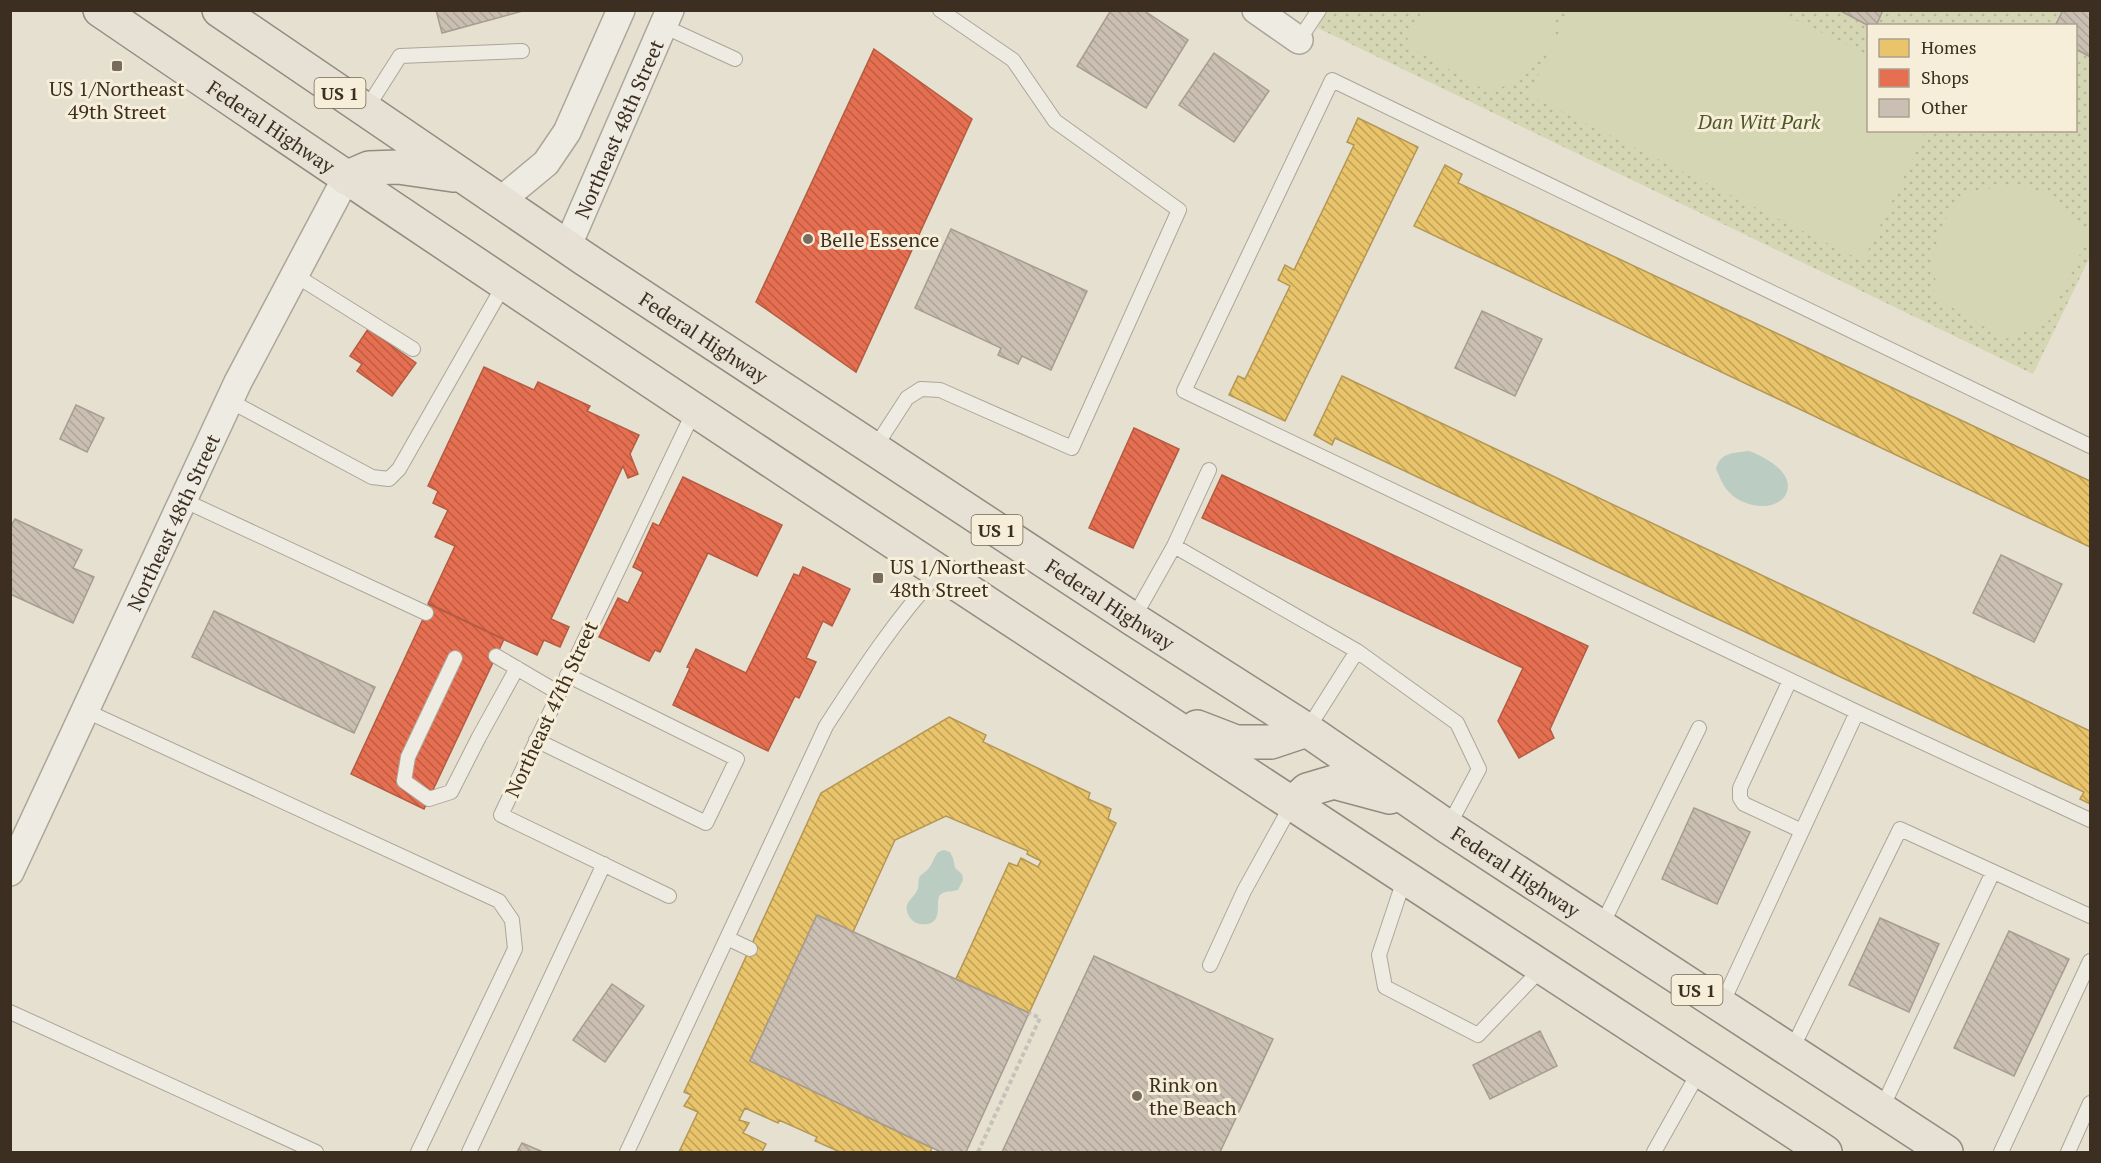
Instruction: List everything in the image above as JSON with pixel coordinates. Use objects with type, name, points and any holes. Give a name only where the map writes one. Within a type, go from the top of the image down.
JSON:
[{"type":"main road","name":"Federal Highway","points":[[100,10],[346,178],[1292,804],[1825,1152]]},
{"type":"main road","name":"Federal Highway","points":[[219,10],[567,247],[1133,619],[1307,730],[1448,827],[1946,1152]]},
{"type":"main road","points":[[346,178],[369,168],[398,167],[461,176]]},
{"type":"main road","points":[[1150,710],[1236,742],[1271,742],[1307,730]]},
{"type":"main road","points":[[1292,804],[1307,790],[1334,782],[1410,801]]},
{"type":"street","points":[[499,202],[546,163],[567,132],[621,10]]},
{"type":"street","points":[[1256,10],[1299,40]]},
{"type":"street","name":"Northeast 48th Street","points":[[567,247],[666,18]]},
{"type":"street","name":"Northeast 48th Street","points":[[10,872],[21,821],[84,710],[230,401],[346,178]]},
{"type":"lane","points":[[874,449],[907,398],[921,389],[940,390],[1072,448],[1179,210],[1055,121],[1013,60],[940,10]]},
{"type":"lane","points":[[1299,40],[1319,10]]},
{"type":"lane","points":[[666,18],[735,59]]},
{"type":"lane","points":[[366,111],[400,56],[522,51]]},
{"type":"lane","points":[[2091,446],[1332,80],[1184,391],[1857,712],[2091,820]]},
{"type":"lane","points":[[295,275],[413,349]]},
{"type":"lane","points":[[230,401],[372,477],[389,479],[399,469],[505,283]]},
{"type":"lane","name":"Northeast 47th Street","points":[[604,864],[501,815],[695,409]]},
{"type":"lane","points":[[1133,619],[1174,546],[1209,470]]},
{"type":"lane","points":[[183,500],[426,614]]},
{"type":"lane","points":[[1174,546],[1357,651],[1457,723],[1479,770],[1448,827]]},
{"type":"lane","points":[[627,1152],[826,726],[914,598],[940,571]]},
{"type":"lane","points":[[1307,730],[1357,651]]},
{"type":"lane","points":[[496,656],[559,693]]},
{"type":"lane","points":[[455,658],[408,757],[404,781],[429,799],[451,792],[479,736],[518,668]]},
{"type":"lane","points":[[536,740],[706,823],[737,759],[567,675]]},
{"type":"lane","points":[[1790,680],[1740,788],[1740,798],[1744,804],[1802,831]]},
{"type":"lane","points":[[84,710],[499,901],[512,920],[515,949],[418,1152]]},
{"type":"lane","points":[[1721,1006],[1857,712]]},
{"type":"lane","points":[[1601,927],[1699,728]]},
{"type":"lane","points":[[1210,965],[1244,891],[1292,804]]},
{"type":"lane","points":[[1791,1051],[1900,829],[2091,916]]},
{"type":"lane","points":[[469,1152],[604,864],[669,896]]},
{"type":"lane","points":[[1881,1110],[1994,872]]},
{"type":"lane","points":[[1405,877],[1379,955],[1385,987],[1478,1035],[1543,968]]},
{"type":"lane","points":[[727,938],[750,949]]},
{"type":"lane","points":[[2001,1152],[2091,961]]},
{"type":"lane","points":[[10,1012],[316,1152]]},
{"type":"lane","points":[[1654,1152],[1700,1070]]},
{"type":"lane","points":[[2068,1152],[2091,1103]]},
{"type":"path","points":[[978,1152],[1040,1018],[1029,1013]]},
{"type":"green space","name":"Dan Witt Park","points":[[1326,10],[2090,11],[2090,257],[2033,374],[1318,28]]},
{"type":"green space","points":[[1422,11],[1554,11],[1554,42],[1569,11],[1777,11],[1867,55],[1867,132],[1926,132],[1863,261],[1529,95],[1552,46],[1517,84],[1485,90],[1405,44]]},
{"type":"green space","points":[[2016,185],[2048,194],[2090,233],[2047,324],[2005,339],[1933,296],[1936,283],[1932,260],[1939,234],[1952,207],[1970,191]]},
{"type":"shaded area","points":[[1749,451],[1778,467],[1787,480],[1788,488],[1785,496],[1773,505],[1758,506],[1735,498],[1724,485],[1716,469],[1724,456]]},
{"type":"shaded area","points":[[944,850],[950,852],[955,868],[962,874],[963,880],[958,890],[940,895],[936,918],[933,922],[918,924],[909,916],[908,904],[916,892],[920,877],[929,868],[938,852]]},
{"type":"building: Homes","points":[[1358,118],[1418,147],[1285,421],[1229,395],[1238,376],[1245,379],[1290,286],[1278,280],[1285,265],[1294,270],[1354,145],[1347,142]]},
{"type":"building: Homes","points":[[1445,165],[1462,174],[1458,183],[2090,481],[2090,547],[1414,226]]},
{"type":"building: Homes","points":[[1342,376],[2090,731],[2090,804],[2080,799],[2084,792],[1335,438],[1332,445],[1314,435]]},
{"type":"building: Homes","points":[[949,717],[986,735],[983,742],[1090,793],[1088,799],[1111,809],[1108,819],[1116,823],[1029,1013],[956,979],[1009,863],[1017,866],[1021,858],[1038,867],[1041,861],[1027,854],[1028,851],[946,816],[895,840],[853,932],[817,915],[750,1061],[932,1148],[930,1152],[840,1152],[815,1141],[817,1137],[745,1108],[739,1120],[749,1123],[743,1133],[766,1144],[762,1152],[679,1152],[698,1112],[684,1106],[691,1095],[684,1092],[821,793]]},
{"type":"building: Shops","points":[[874,49],[972,119],[856,372],[756,302]]},
{"type":"building: Shops","points":[[368,329],[416,363],[392,396],[357,371],[362,364],[350,356]]},
{"type":"building: Shops","points":[[484,367],[534,390],[538,382],[590,406],[587,411],[639,435],[630,454],[638,474],[628,478],[623,466],[551,619],[569,627],[560,647],[544,640],[537,655],[428,604],[455,546],[435,537],[448,510],[433,503],[438,491],[428,486]]},
{"type":"building: Shops","points":[[1134,428],[1179,449],[1133,548],[1089,528]]},
{"type":"building: Shops","points":[[1222,475],[1588,646],[1550,729],[1554,738],[1519,758],[1498,721],[1523,668],[1202,518]]},
{"type":"building: Shops","points":[[683,477],[782,525],[757,576],[708,553],[660,652],[655,650],[649,661],[599,637],[618,598],[628,603],[643,572],[633,567],[653,523],[659,526]]},
{"type":"building: Shops","points":[[803,567],[850,589],[832,626],[823,621],[806,658],[816,662],[799,698],[795,696],[768,751],[673,705],[696,649],[746,673],[794,574],[799,576]]},
{"type":"building: Shops","points":[[430,604],[504,639],[424,809],[351,774]]},
{"type":"building: Other","points":[[436,10],[523,10],[523,11],[442,33]]},
{"type":"building: Other","points":[[1111,10],[1143,10],[1188,40],[1146,108],[1077,66]]},
{"type":"building: Other","points":[[1839,10],[1883,10],[1877,24],[1867,25]]},
{"type":"building: Other","points":[[2063,10],[2090,10],[2090,57],[2077,50],[2077,24],[2056,24]]},
{"type":"building: Other","points":[[1214,53],[1269,91],[1234,142],[1179,105]]},
{"type":"building: Other","points":[[951,229],[1087,291],[1051,370],[1022,356],[1018,364],[998,355],[1001,348],[915,308]]},
{"type":"building: Other","points":[[1482,311],[1542,339],[1515,396],[1455,368]]},
{"type":"building: Other","points":[[76,405],[104,418],[87,452],[60,439]]},
{"type":"building: Other","points":[[15,519],[82,550],[73,568],[94,577],[73,623],[10,594],[10,528]]},
{"type":"building: Other","points":[[2001,555],[2062,584],[2034,642],[1973,613]]},
{"type":"building: Other","points":[[214,611],[375,687],[354,733],[192,657]]},
{"type":"building: Other","points":[[1694,808],[1750,832],[1717,904],[1662,879]]},
{"type":"building: Other","points":[[817,915],[1029,1013],[966,1152],[941,1152],[750,1061]]},
{"type":"building: Other","points":[[1880,918],[1939,944],[1909,1012],[1849,985]]},
{"type":"building: Other","points":[[2009,931],[2069,959],[2014,1076],[1954,1048]]},
{"type":"building: Other","name":"Rink on the Beach","points":[[1094,956],[1273,1039],[1220,1152],[1002,1152]]},
{"type":"building: Other","points":[[612,984],[644,1006],[605,1062],[573,1040]]},
{"type":"building: Other","points":[[1540,1031],[1557,1066],[1490,1099],[1473,1065]]},
{"type":"building: Other","points":[[522,1143],[543,1152],[517,1152]]},
{"type":"place","name":"US 1/Northeast 49th Street","points":[[117,66]]},
{"type":"place","name":"Belle Essence","points":[[808,239]]},
{"type":"place","name":"US 1/Northeast 48th Street","points":[[878,578]]},
{"type":"place","name":"Rink on the Beach","points":[[1137,1096]]}]
